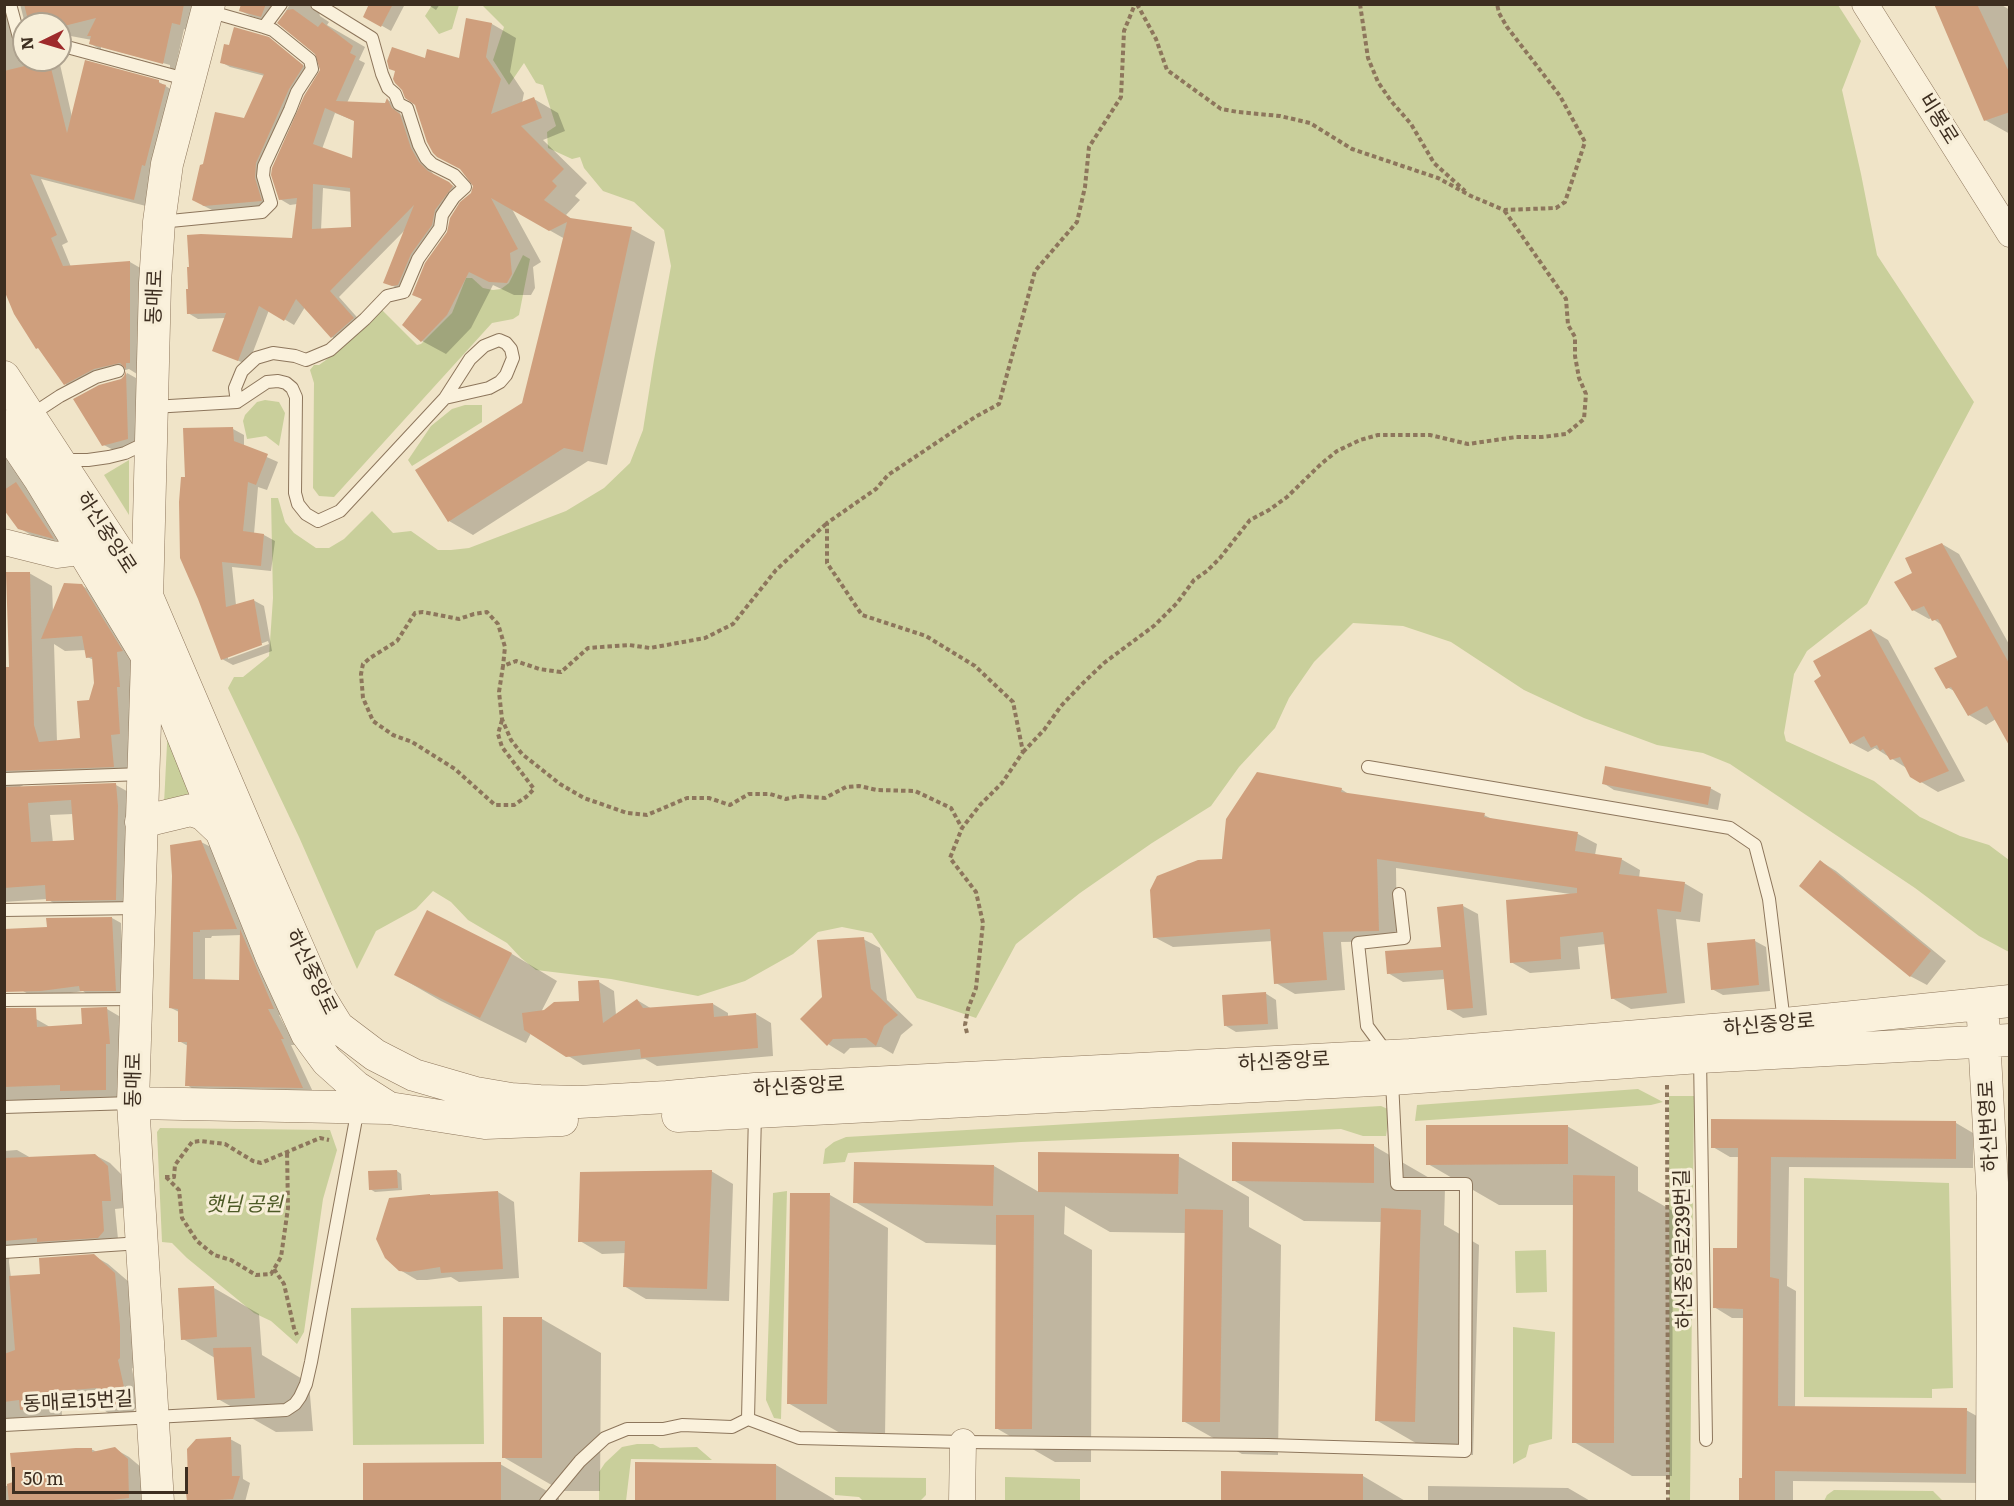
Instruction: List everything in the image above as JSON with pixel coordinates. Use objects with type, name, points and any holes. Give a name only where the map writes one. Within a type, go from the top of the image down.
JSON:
[{"type":"street","name":"비봉로","points":[[1865,4],[2010,234]]},
{"type":"street","name":"동매로","points":[[158,1502],[133,1102],[147,657],[155,283],[159,222],[167,164],[208,8]]},
{"type":"street","name":"하신중앙로","points":[[4,377],[17,421],[82,549],[159,676],[272,958],[306,1034],[327,1061],[356,1087],[389,1108],[485,1123],[755,1101],[1391,1068],[1784,1038],[2001,1039]]},
{"type":"street","name":"하신중앙로","points":[[17,421],[59,460],[147,596],[319,996],[339,1027],[375,1055],[414,1075],[476,1093],[548,1102],[667,1097],[755,1101]]},
{"type":"street","points":[[4,542],[56,555],[79,552],[82,549]]},
{"type":"street","points":[[141,822],[191,810],[203,814],[221,831]]},
{"type":"street","name":"하신중앙로","points":[[1784,1038],[1926,1011],[2002,1002]]},
{"type":"street","name":"하신번영로","points":[[1992,1502],[1993,1201],[2002,1002]]},
{"type":"street","points":[[133,1102],[389,1108]]},
{"type":"street","points":[[962,1502],[963,1442]]},
{"type":"lane","points":[[264,27],[281,4]]},
{"type":"lane","points":[[237,402],[236,387],[242,371],[256,358],[273,353],[306,360],[330,350],[387,296],[404,292],[418,259],[440,228],[442,215],[454,197],[465,187],[454,175],[432,164],[426,158],[419,145],[407,108],[399,104],[388,88],[372,38],[317,4]]},
{"type":"lane","points":[[159,222],[262,212],[272,203],[263,176],[264,166],[297,92],[312,69],[310,60],[273,30],[208,8]]},
{"type":"lane","points":[[72,48],[189,80]]},
{"type":"lane","points":[[152,407],[237,402],[267,382],[286,383],[292,388],[296,397],[295,493],[298,504],[306,514],[318,521],[340,511],[435,407],[446,398],[470,359],[484,346],[499,340],[511,349],[513,358],[506,375],[500,382],[489,388],[446,398]]},
{"type":"lane","points":[[17,421],[96,376],[118,371]]},
{"type":"lane","points":[[59,460],[109,457],[151,441]]},
{"type":"lane","points":[[1368,767],[1730,828],[1755,845],[1769,899],[1784,1038]]},
{"type":"lane","points":[[4,779],[142,774]]},
{"type":"lane","points":[[548,1501],[580,1461],[605,1438],[627,1430],[663,1429],[682,1425],[732,1427],[748,1419],[798,1438],[1268,1445],[1465,1451],[1466,1184],[1396,1184],[1391,1068],[1367,1026],[1358,944],[1404,938],[1399,894]]},
{"type":"lane","points":[[4,910],[139,908]]},
{"type":"lane","points":[[4,1000],[136,999]]},
{"type":"lane","name":"하신중앙로239번길","points":[[1700,1044],[1706,1440]]},
{"type":"lane","points":[[748,1419],[755,1101]]},
{"type":"lane","points":[[4,1107],[133,1102]]},
{"type":"lane","name":"동매로15번길","points":[[4,1425],[286,1410],[295,1404],[306,1384],[358,1107]]},
{"type":"lane","points":[[4,1252],[142,1243]]},
{"type":"path","points":[[1136,4],[1156,39],[1167,70],[1221,109],[1280,116],[1310,123],[1352,149],[1438,178],[1504,210],[1556,208],[1565,202],[1586,142],[1560,96],[1507,27],[1497,4]]},
{"type":"path","points":[[503,666],[516,661],[539,669],[561,672],[588,648],[629,645],[650,648],[705,638],[733,624],[776,570],[827,523],[876,489],[888,475],[975,417],[999,404],[1035,271],[1077,222],[1085,187],[1089,147],[1121,97],[1124,31],[1136,4]]},
{"type":"path","points":[[1360,4],[1368,58],[1378,82],[1390,101],[1411,124],[1434,163],[1471,196]]},
{"type":"path","points":[[967,1033],[965,1025],[976,988],[983,923],[976,892],[950,858],[962,828],[980,805],[1002,783],[1023,752],[1081,685],[1104,663],[1155,625],[1177,603],[1194,580],[1220,558],[1250,520],[1287,497],[1337,451],[1360,440],[1378,435],[1430,435],[1467,444],[1516,437],[1566,434],[1584,419],[1586,394],[1575,356],[1575,337],[1568,325],[1566,299],[1504,210]]},
{"type":"path","points":[[827,523],[827,563],[862,615],[926,636],[975,666],[1013,702],[1023,752]]},
{"type":"path","points":[[502,718],[498,734],[502,747],[534,789],[514,804],[495,805],[455,769],[412,741],[393,735],[373,722],[363,698],[361,674],[363,664],[370,657],[397,641],[415,613],[423,612],[459,620],[487,612],[498,624],[505,647],[499,692],[502,718],[511,740],[522,754],[560,784],[584,798],[627,813],[647,814],[687,798],[709,798],[730,805],[749,794],[770,794],[786,799],[799,796],[825,798],[846,787],[859,786],[877,790],[915,791],[951,808],[962,828]]},
{"type":"path","points":[[1667,1080],[1668,1502]]},
{"type":"path","points":[[155,1178],[174,1177],[175,1165],[192,1142],[225,1144],[253,1161],[261,1163],[320,1138],[329,1140]]},
{"type":"path","points":[[166,1177],[179,1190],[182,1218],[197,1241],[214,1255],[231,1260],[256,1275],[271,1274],[280,1257],[288,1208],[287,1151]]},
{"type":"path","points":[[274,1269],[284,1284],[294,1328],[302,1344],[313,1349]]},
{"type":"green space","points":[[432,5],[459,5],[452,29],[439,34],[425,16]]},
{"type":"green space","points":[[482,5],[1838,5],[1861,41],[1842,90],[1877,255],[1974,402],[1867,604],[1807,651],[1794,674],[1784,733],[1786,741],[1874,781],[1920,817],[1960,836],[1989,845],[2009,860],[2009,952],[1979,936],[1915,888],[1730,764],[1703,753],[1657,745],[1584,718],[1524,690],[1451,642],[1403,626],[1353,623],[1314,662],[1289,698],[1275,728],[1239,767],[1211,806],[1152,843],[1080,893],[1016,944],[976,1018],[917,998],[872,933],[842,927],[818,932],[793,954],[745,981],[698,996],[611,979],[536,970],[507,943],[468,920],[451,902],[433,891],[416,909],[376,931],[357,969],[299,837],[228,688],[234,677],[243,677],[269,656],[273,598],[271,498],[278,498],[285,522],[294,533],[316,548],[329,548],[344,539],[372,511],[393,533],[411,531],[438,550],[451,550],[469,548],[566,511],[604,488],[630,463],[643,430],[671,266],[664,230],[634,202],[603,191],[584,168],[580,157],[572,159],[548,148],[547,132],[556,126],[543,85],[536,83],[524,63],[509,85],[493,60],[504,27]]},
{"type":"green space","points":[[523,255],[530,259],[519,315],[513,319],[492,323],[334,497],[319,496],[313,488],[314,383],[310,370],[314,365],[319,365],[326,360],[381,309],[417,345],[421,344],[452,313],[466,278],[472,278],[483,288],[501,289],[509,283]]},
{"type":"green space","points":[[265,400],[279,402],[285,413],[279,446],[266,436],[247,439],[243,421],[245,415],[257,402]]},
{"type":"green space","points":[[465,405],[482,405],[482,422],[412,466],[408,460],[431,426],[452,409]]},
{"type":"green space","points":[[129,460],[129,515],[104,475]]},
{"type":"green space","points":[[168,724],[200,798],[164,804]]},
{"type":"green space","points":[[1638,1089],[1663,1102],[1651,1105],[1415,1121],[1417,1105]]},
{"type":"green space","points":[[1669,1096],[1694,1096],[1690,1501],[1669,1501]]},
{"type":"green space","points":[[1381,1106],[1390,1110],[1386,1136],[1363,1136],[1341,1129],[1021,1142],[848,1153],[845,1162],[823,1164],[825,1149],[846,1137]]},
{"type":"green space","name":"햇님 공원","points":[[160,1128],[330,1130],[337,1150],[323,1199],[304,1332],[297,1344],[271,1321],[254,1313],[172,1243],[162,1242],[157,1132]]},
{"type":"green space","points":[[1804,1178],[1949,1183],[1953,1388],[1932,1389],[1932,1398],[1804,1397]]},
{"type":"green space","points":[[787,1191],[781,1419],[774,1418],[766,1400],[773,1193]]},
{"type":"green space","points":[[1546,1250],[1547,1292],[1516,1293],[1515,1251]]},
{"type":"green space","points":[[482,1306],[484,1444],[353,1445],[351,1308]]},
{"type":"green space","points":[[1513,1327],[1555,1332],[1552,1439],[1529,1445],[1526,1457],[1513,1464]]},
{"type":"green space","points":[[653,1444],[660,1448],[697,1447],[712,1460],[631,1459],[626,1501],[599,1501],[599,1472],[605,1463],[622,1447]]},
{"type":"green space","points":[[835,1477],[926,1478],[926,1495],[920,1501],[863,1501],[859,1497],[835,1495]]},
{"type":"green space","points":[[1005,1477],[1080,1479],[1080,1501],[1005,1501]]},
{"type":"green space","points":[[1834,1490],[1933,1491],[1943,1501],[1824,1501],[1827,1495]]},
{"type":"building","points":[[24,4],[184,4],[180,25],[172,23],[163,64],[89,44],[91,36],[87,36],[96,18],[72,24],[72,12],[26,12]]},
{"type":"building","points":[[241,4],[266,4],[261,17],[239,11]]},
{"type":"building","points":[[369,4],[393,4],[381,27],[363,17]]},
{"type":"building","points":[[1934,4],[1977,4],[2010,74],[2010,112],[1984,121]]},
{"type":"building","points":[[293,9],[318,27],[322,22],[353,46],[350,53],[356,56],[336,101],[385,103],[387,98],[392,108],[400,114],[411,148],[419,162],[428,171],[453,186],[435,210],[432,225],[411,254],[398,285],[383,283],[414,205],[330,291],[354,318],[331,338],[296,299],[284,321],[259,306],[238,361],[212,351],[226,313],[187,314],[186,289],[188,289],[187,267],[189,267],[187,235],[292,238],[297,198],[279,200],[271,175],[272,168],[304,96],[320,70],[315,54],[277,23],[287,10]],"holes":[[[325,108],[354,121],[352,158],[313,144]],[[313,184],[350,188],[351,227],[312,229]]]},
{"type":"building","points":[[466,18],[492,23],[486,57],[501,79],[491,114],[534,97],[542,118],[521,126],[564,169],[552,181],[557,186],[544,200],[570,218],[632,227],[583,452],[564,448],[448,522],[415,470],[522,403],[567,222],[549,231],[491,198],[518,249],[510,253],[512,274],[507,283],[489,282],[469,272],[447,315],[421,342],[402,325],[422,299],[412,295],[425,263],[447,232],[450,218],[460,202],[471,193],[473,186],[460,169],[433,153],[415,105],[405,98],[402,90],[395,83],[393,79],[395,71],[389,69],[387,61],[392,47],[425,58],[427,49],[459,58]]},
{"type":"building","points":[[234,27],[269,37],[303,67],[289,89],[256,163],[255,178],[262,201],[204,206],[192,200],[215,112],[244,118],[264,74],[220,63],[224,44],[229,45]]},
{"type":"building","points":[[85,60],[159,80],[159,83],[166,85],[134,200],[30,174],[57,235],[51,238],[63,266],[130,261],[130,363],[126,363],[126,369],[120,363],[94,369],[64,385],[38,348],[36,349],[14,314],[4,290],[4,71],[12,69],[12,72],[52,72],[67,133]]},
{"type":"building","points":[[126,371],[128,439],[102,446],[73,399],[99,385],[121,379]]},
{"type":"building","points":[[233,427],[234,441],[268,454],[256,485],[248,482],[243,531],[264,534],[261,566],[222,562],[226,607],[254,599],[262,645],[221,660],[180,558],[179,502],[181,477],[185,477],[183,428]]},
{"type":"building","points":[[16,482],[54,539],[18,529],[4,510],[4,490]]},
{"type":"building","points":[[1942,543],[2010,665],[2010,747],[1987,706],[1968,716],[1951,687],[1946,689],[1934,668],[1957,657],[1938,619],[1932,621],[1924,606],[1912,611],[1894,582],[1912,573],[1905,558]]},
{"type":"building","points":[[6,572],[30,572],[34,725],[39,742],[80,738],[77,701],[89,700],[94,683],[92,657],[86,658],[82,636],[41,639],[64,583],[82,584],[123,651],[117,652],[120,734],[111,735],[114,767],[4,771],[4,667],[9,667]]},
{"type":"building","points":[[1871,629],[1949,771],[1920,783],[1910,777],[1900,757],[1890,760],[1883,749],[1880,751],[1877,745],[1871,748],[1864,736],[1850,744],[1814,681],[1821,676],[1813,661]]},
{"type":"building","points":[[1605,766],[1711,787],[1708,805],[1602,784]]},
{"type":"building","points":[[1257,772],[1342,788],[1341,792],[1485,813],[1484,817],[1578,832],[1575,851],[1622,858],[1619,874],[1685,882],[1681,912],[1657,909],[1667,993],[1611,999],[1603,932],[1560,937],[1561,959],[1510,963],[1506,900],[1577,893],[1577,888],[1377,859],[1379,931],[1323,932],[1327,980],[1274,984],[1270,929],[1153,938],[1150,890],[1157,876],[1198,860],[1222,859],[1226,819]]},
{"type":"building","points":[[116,783],[118,806],[116,900],[46,901],[45,885],[4,888],[4,787]],"holes":[[[71,800],[74,840],[31,842],[28,803]]]},
{"type":"building","points":[[201,840],[237,929],[193,932],[193,979],[239,980],[240,929],[274,1009],[268,1009],[284,1039],[281,1039],[303,1088],[185,1086],[187,1042],[178,1042],[178,1009],[169,1008],[172,876],[170,845]]},
{"type":"building","points":[[1820,860],[1931,951],[1910,977],[1799,886]]},
{"type":"building","points":[[1463,904],[1473,1008],[1447,1010],[1443,970],[1387,974],[1385,951],[1441,947],[1437,907]]},
{"type":"building","points":[[427,910],[512,953],[480,1018],[394,975]]},
{"type":"building","points":[[112,917],[116,991],[80,991],[79,986],[41,991],[4,992],[4,929],[47,927],[46,918]]},
{"type":"building","points":[[864,937],[871,989],[898,1015],[884,1026],[876,1046],[866,1038],[833,1039],[827,1046],[800,1019],[822,997],[817,940]]},
{"type":"building","points":[[1755,939],[1759,985],[1711,990],[1707,943]]},
{"type":"building","points":[[599,980],[603,1023],[637,999],[643,1008],[713,1003],[714,1017],[756,1013],[758,1048],[641,1058],[640,1049],[566,1057],[524,1030],[522,1013],[544,1010],[554,1002],[579,1001],[578,981]]},
{"type":"building","points":[[1266,992],[1268,1024],[1224,1026],[1222,995]]},
{"type":"building","points":[[107,1007],[110,1044],[106,1044],[106,1090],[60,1091],[60,1085],[4,1087],[4,1008],[36,1008],[37,1027],[82,1024],[81,1008]]},
{"type":"building","points":[[1711,1119],[1956,1121],[1956,1159],[1771,1157],[1770,1277],[1779,1279],[1778,1406],[1967,1408],[1966,1474],[1775,1471],[1775,1502],[1739,1502],[1739,1478],[1742,1478],[1743,1309],[1713,1308],[1713,1248],[1737,1248],[1738,1148],[1711,1148]]},
{"type":"building","points":[[1426,1125],[1568,1125],[1568,1164],[1426,1165]]},
{"type":"building","points":[[1232,1142],[1374,1144],[1374,1183],[1232,1181]]},
{"type":"building","points":[[1038,1152],[1179,1154],[1178,1194],[1038,1192]]},
{"type":"building","points":[[95,1154],[108,1166],[111,1201],[102,1201],[104,1231],[98,1238],[37,1242],[37,1238],[4,1241],[4,1158]]},
{"type":"building","points":[[854,1162],[994,1165],[993,1206],[853,1203]]},
{"type":"building","points":[[397,1170],[398,1188],[369,1190],[368,1171]]},
{"type":"building","points":[[712,1170],[707,1289],[623,1287],[625,1241],[578,1242],[580,1172]]},
{"type":"building","points":[[1573,1175],[1615,1176],[1614,1443],[1572,1443]]},
{"type":"building","points":[[498,1191],[503,1269],[441,1273],[440,1267],[409,1272],[399,1271],[385,1258],[376,1239],[389,1198]]},
{"type":"building","points":[[790,1193],[830,1193],[827,1404],[787,1404]]},
{"type":"building","points":[[1381,1208],[1421,1210],[1415,1422],[1375,1421]]},
{"type":"building","points":[[1185,1209],[1223,1210],[1220,1422],[1182,1422]]},
{"type":"building","points":[[996,1215],[1034,1215],[1032,1429],[995,1429]]},
{"type":"building","points":[[94,1254],[115,1273],[120,1326],[120,1358],[118,1360],[126,1396],[117,1406],[98,1408],[97,1388],[47,1392],[49,1408],[20,1410],[19,1400],[4,1402],[4,1354],[15,1350],[9,1276],[40,1274],[39,1258]]},
{"type":"building","points":[[214,1286],[217,1337],[181,1340],[178,1288]]},
{"type":"building","points":[[503,1317],[542,1317],[542,1458],[502,1458]]},
{"type":"building","points":[[251,1347],[255,1398],[217,1400],[213,1348]]},
{"type":"building","points":[[231,1437],[232,1476],[240,1476],[233,1499],[187,1502],[185,1483],[188,1482],[187,1449],[196,1439]]},
{"type":"building","points":[[115,1447],[128,1459],[129,1498],[96,1502],[9,1502],[7,1484],[13,1482],[10,1453],[76,1448],[92,1448],[92,1452]]},
{"type":"building","points":[[501,1462],[501,1502],[363,1502],[363,1463]]},
{"type":"building","points":[[635,1462],[776,1464],[776,1502],[635,1502]]},
{"type":"building","points":[[1221,1471],[1363,1474],[1363,1502],[1221,1502]]}]
